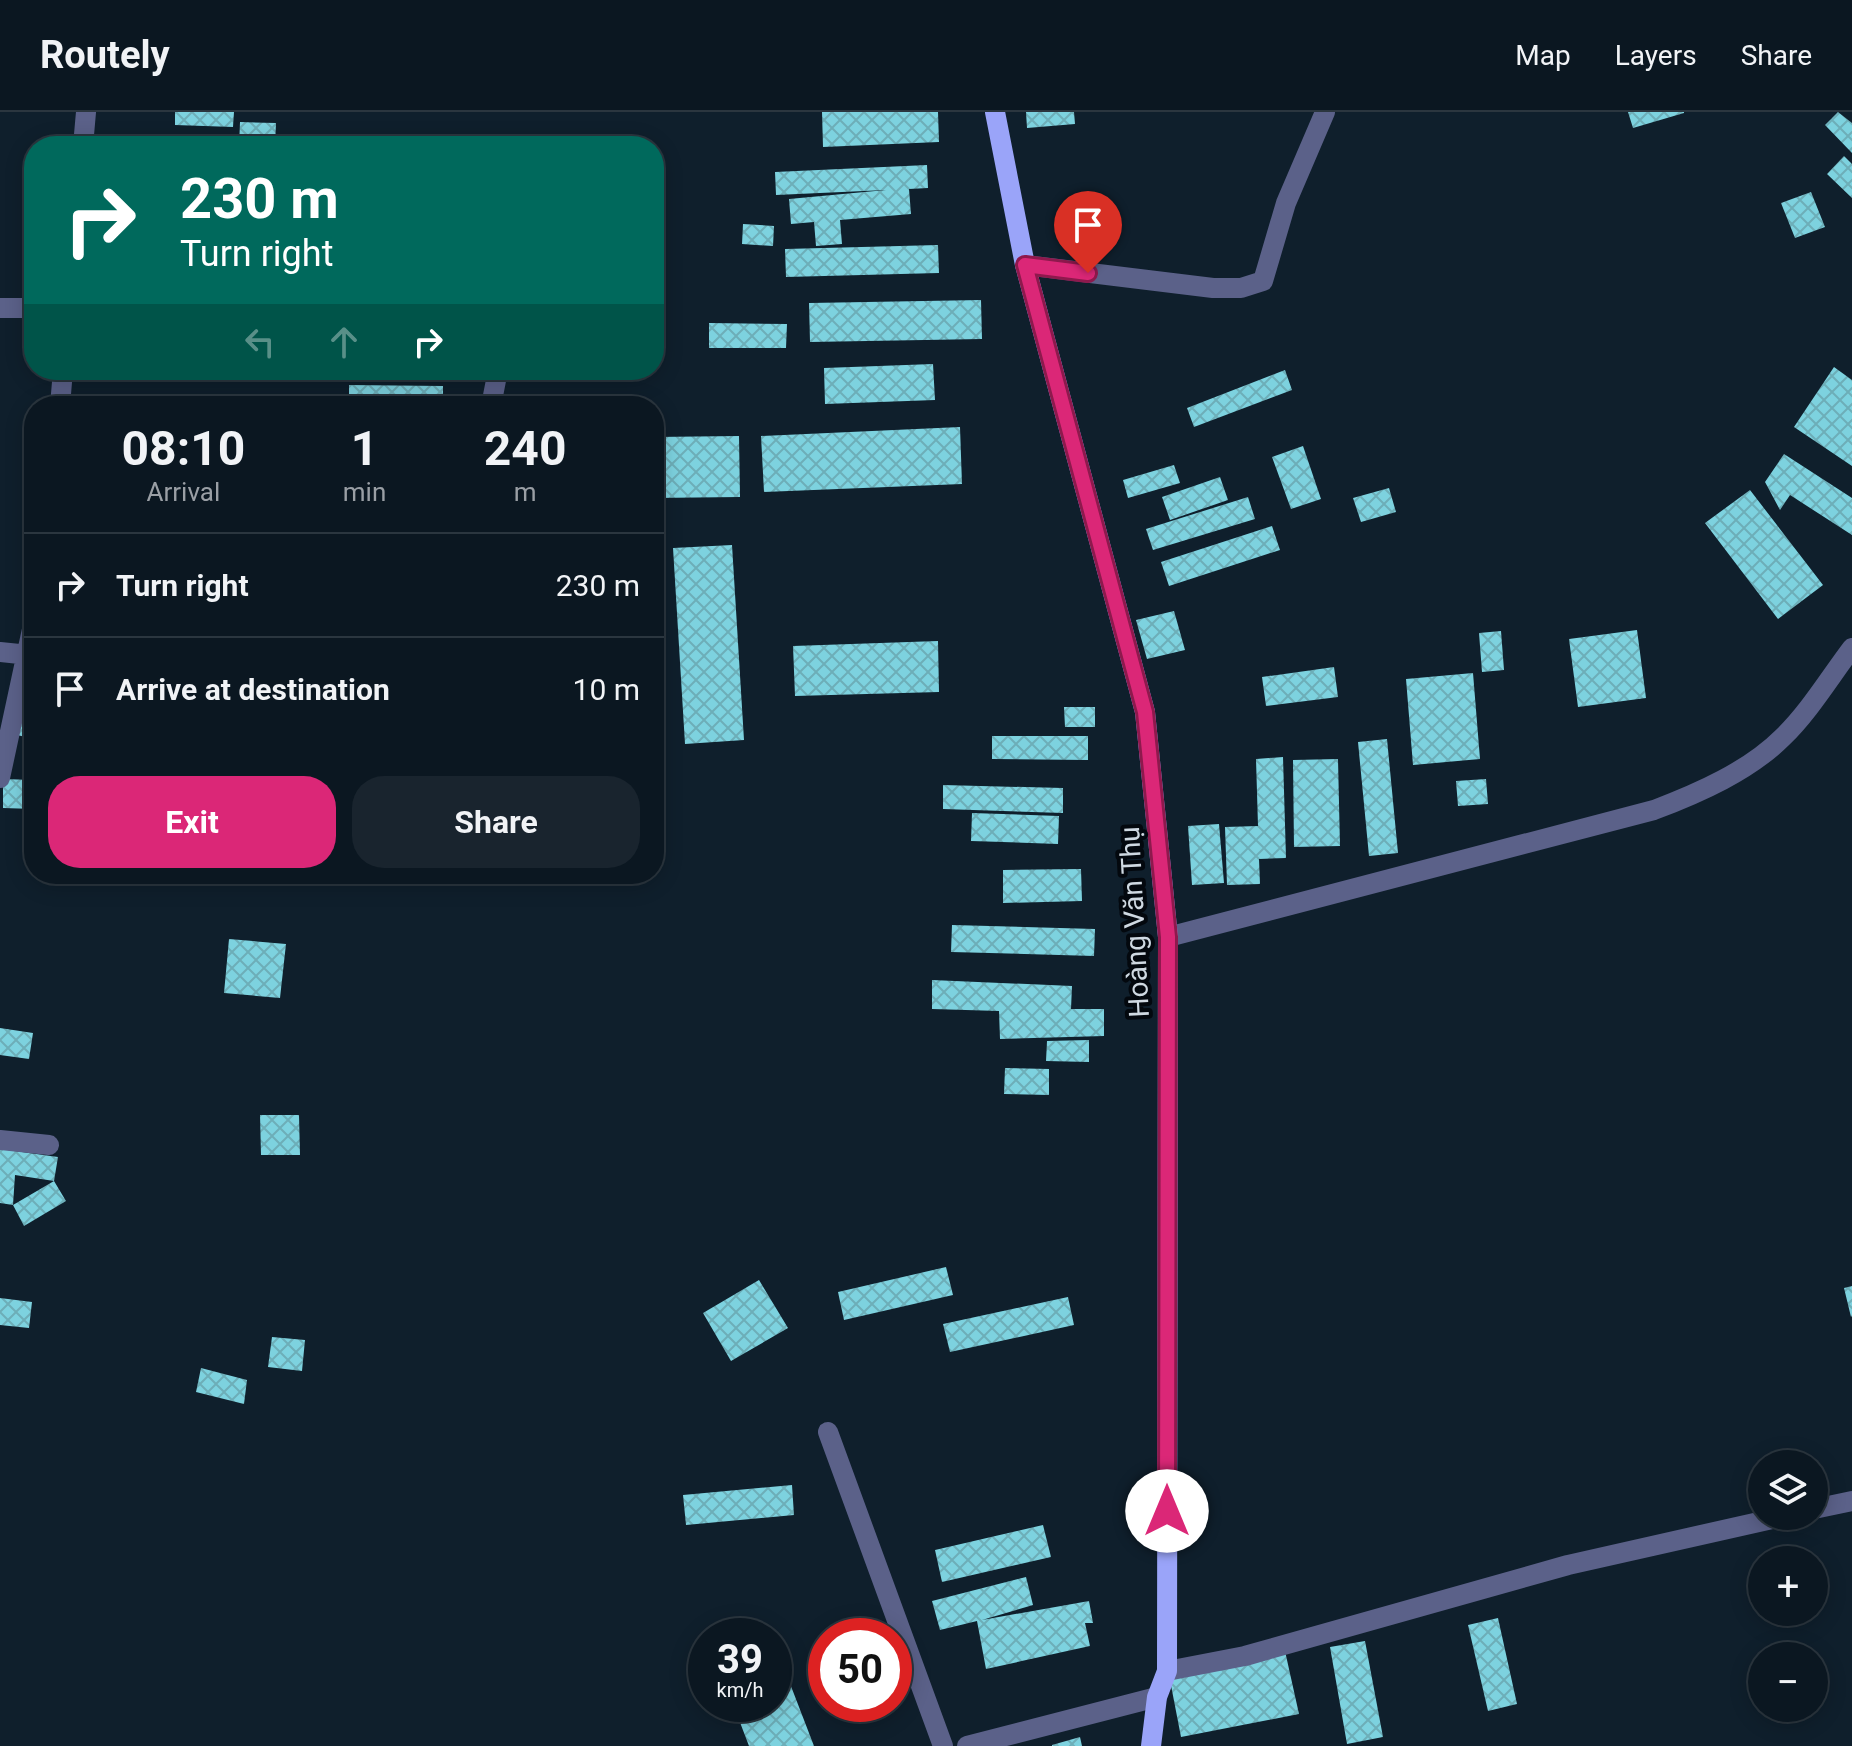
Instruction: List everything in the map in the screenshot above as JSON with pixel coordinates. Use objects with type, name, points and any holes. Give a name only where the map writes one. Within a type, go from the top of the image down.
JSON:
[{"type":"main road","name":"Hoàng Văn Thụ","points":[[995,112],[1025,265],[1145,712],[1168,937],[1167,1671],[1157,1697],[1151,1746]]},
{"type":"street","points":[[84,136],[86,112]]},
{"type":"street","points":[[1025,265],[1213,288],[1241,288],[1263,281],[1286,203],[1325,112]]},
{"type":"street","points":[[0,308],[24,308]]},
{"type":"street","points":[[1168,937],[1654,810],[1693,795],[1762,756],[1786,735],[1852,648]]},
{"type":"street","points":[[0,652],[24,654]]},
{"type":"street","points":[[0,778],[24,676]]},
{"type":"street","points":[[0,1140],[49,1145]]},
{"type":"street","points":[[828,1432],[943,1746]]},
{"type":"street","points":[[1828,1506],[1852,1501]]},
{"type":"street","points":[[1167,1671],[1245,1656],[1568,1565],[1748,1524]]},
{"type":"street","points":[[967,1746],[1157,1697]]},
{"type":"building","points":[[175,112],[234,112],[233,127],[175,125]]},
{"type":"building","points":[[822,112],[938,112],[939,142],[823,147]]},
{"type":"building","points":[[1026,112],[1074,112],[1075,124],[1027,128]]},
{"type":"building","points":[[1628,112],[1684,112],[1684,113],[1633,128]]},
{"type":"building","points":[[1838,112],[1852,123],[1852,153],[1825,125]]},
{"type":"building","points":[[240,122],[276,123],[275,136],[239,136]]},
{"type":"building","points":[[1844,156],[1852,164],[1852,198],[1827,174]]},
{"type":"building","points":[[927,165],[928,188],[909,189],[911,214],[840,220],[842,244],[816,246],[814,222],[791,224],[789,199],[886,190],[776,195],[775,172]]},
{"type":"building","points":[[1811,192],[1825,227],[1795,238],[1781,203]]},
{"type":"building","points":[[743,224],[774,226],[773,246],[742,244]]},
{"type":"building","points":[[938,245],[939,273],[786,277],[785,249]]},
{"type":"building","points":[[981,300],[982,339],[810,342],[809,303]]},
{"type":"building","points":[[709,323],[787,324],[786,348],[709,348]]},
{"type":"building","points":[[933,364],[935,400],[825,404],[824,368]]},
{"type":"building","points":[[1834,367],[1852,380],[1852,466],[1794,427]]},
{"type":"building","points":[[1285,370],[1292,390],[1194,427],[1187,408]]},
{"type":"building","points":[[327,380],[441,380],[441,382]]},
{"type":"building","points":[[349,385],[443,386],[443,396],[349,396]]},
{"type":"building","points":[[960,427],[962,484],[764,492],[761,436]]},
{"type":"building","points":[[739,436],[740,497],[664,498],[664,437]]},
{"type":"building","points":[[1303,446],[1321,499],[1291,509],[1272,457]]},
{"type":"building","points":[[1784,454],[1852,498],[1852,535],[1790,495],[1780,510],[1765,482]]},
{"type":"building","points":[[1174,465],[1180,483],[1128,498],[1123,480]]},
{"type":"building","points":[[1220,477],[1228,500],[1170,520],[1162,497]]},
{"type":"building","points":[[1389,488],[1396,512],[1361,522],[1353,498]]},
{"type":"building","points":[[1750,490],[1823,585],[1778,619],[1705,523]]},
{"type":"building","points":[[1248,497],[1255,519],[1153,550],[1146,529]]},
{"type":"building","points":[[1272,526],[1280,550],[1169,586],[1161,562]]},
{"type":"building","points":[[732,545],[744,740],[685,744],[673,548]]},
{"type":"building","points":[[1174,611],[1185,650],[1147,659],[1136,620]]},
{"type":"building","points":[[1637,630],[1646,698],[1578,707],[1569,639]]},
{"type":"building","points":[[1501,631],[1504,670],[1482,672],[1479,633]]},
{"type":"building","points":[[938,641],[939,692],[795,696],[793,646]]},
{"type":"building","points":[[1334,667],[1338,697],[1266,706],[1262,677]]},
{"type":"building","points":[[1473,673],[1480,759],[1413,765],[1406,679]]},
{"type":"building","points":[[1064,707],[1095,707],[1095,727],[1065,727]]},
{"type":"building","points":[[22,709],[24,709],[24,737],[17,735]]},
{"type":"building","points":[[992,736],[1088,736],[1088,760],[992,759]]},
{"type":"building","points":[[1387,739],[1398,853],[1369,856],[1358,742]]},
{"type":"building","points":[[1283,757],[1286,858],[1259,859],[1260,884],[1227,885],[1225,827],[1258,826],[1256,759]]},
{"type":"building","points":[[1338,759],[1340,846],[1294,847],[1293,760]]},
{"type":"building","points":[[3,779],[24,780],[24,809],[3,808]]},
{"type":"building","points":[[1486,779],[1488,804],[1458,806],[1456,781]]},
{"type":"building","points":[[943,785],[1063,788],[1063,813],[943,809]]},
{"type":"building","points":[[972,813],[1059,816],[1058,844],[971,841]]},
{"type":"building","points":[[1219,824],[1224,883],[1192,885],[1188,826]]},
{"type":"building","points":[[1081,869],[1082,901],[1003,903],[1003,870]]},
{"type":"building","points":[[952,925],[1095,929],[1094,956],[951,952]]},
{"type":"building","points":[[229,939],[286,944],[280,998],[224,993]]},
{"type":"building","points":[[932,980],[1072,986],[1071,1009],[1104,1009],[1104,1036],[1000,1039],[999,1011],[932,1009]]},
{"type":"building","points":[[0,1028],[33,1033],[29,1059],[0,1055]]},
{"type":"building","points":[[1089,1040],[1089,1062],[1046,1061],[1047,1041]]},
{"type":"building","points":[[1005,1068],[1049,1069],[1049,1095],[1004,1094]]},
{"type":"building","points":[[260,1115],[299,1115],[300,1155],[261,1155]]},
{"type":"building","points":[[0,1149],[58,1157],[54,1181],[15,1175],[13,1205],[0,1203]]},
{"type":"building","points":[[54,1181],[66,1201],[24,1226],[13,1205]]},
{"type":"building","points":[[946,1267],[953,1295],[844,1320],[838,1292]]},
{"type":"building","points":[[759,1280],[788,1328],[731,1361],[703,1313]]},
{"type":"building","points":[[1852,1286],[1852,1316],[1851,1317],[1844,1288]]},
{"type":"building","points":[[1068,1297],[1074,1325],[950,1352],[943,1324]]},
{"type":"building","points":[[0,1298],[32,1302],[29,1328],[0,1325]]},
{"type":"building","points":[[272,1337],[305,1340],[302,1371],[268,1367]]},
{"type":"building","points":[[201,1368],[247,1380],[244,1404],[196,1392]]},
{"type":"building","points":[[792,1485],[794,1515],[686,1525],[683,1495]]},
{"type":"building","points":[[1043,1525],[1051,1557],[942,1582],[935,1550]]},
{"type":"building","points":[[1026,1577],[1033,1605],[982,1620],[1089,1601],[1093,1623],[1085,1623],[1090,1646],[986,1669],[977,1621],[940,1630],[932,1601]]},
{"type":"building","points":[[1498,1618],[1517,1704],[1488,1711],[1468,1625]]},
{"type":"building","points":[[1365,1641],[1383,1737],[1347,1744],[1330,1647]]},
{"type":"building","points":[[1285,1651],[1299,1714],[1181,1737],[1169,1675]]},
{"type":"building","points":[[792,1689],[814,1746],[749,1746],[740,1722],[792,1722]]},
{"type":"building","points":[[1080,1737],[1082,1746],[1052,1746],[1052,1745]]},
{"type":"route","points":[[1088,273],[1025,265],[1145,712],[1168,937],[1167,1511]]}]
